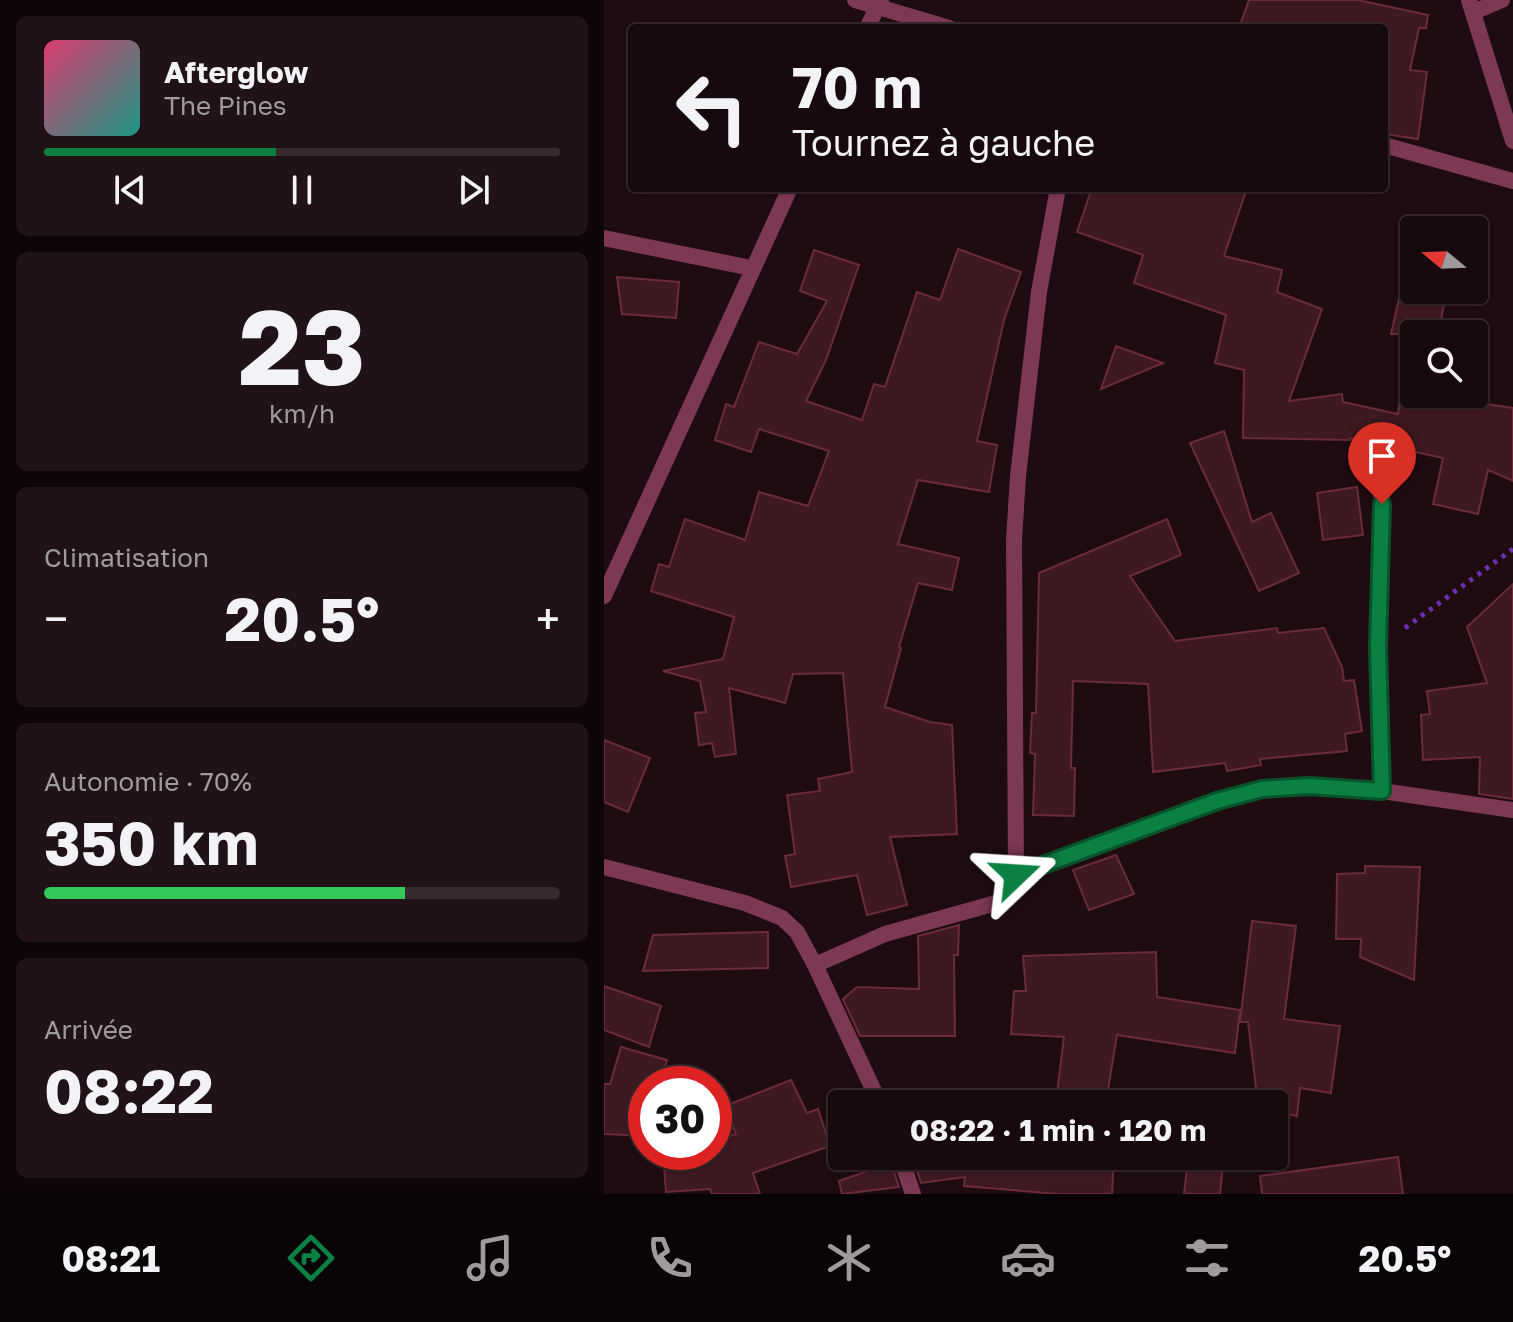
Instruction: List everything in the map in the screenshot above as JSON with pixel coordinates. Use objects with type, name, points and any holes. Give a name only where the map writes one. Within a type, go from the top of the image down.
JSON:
[{"type":"street","points":[[855,0],[880,3],[938,24]]},
{"type":"street","points":[[1502,0],[1471,6],[1513,141]]},
{"type":"street","points":[[869,24],[880,3]]},
{"type":"street","points":[[1388,146],[1513,181]]},
{"type":"street","points":[[604,596],[788,192]]},
{"type":"street","points":[[815,965],[885,934],[1003,901],[1016,875],[1016,508],[1039,292],[1057,192]]},
{"type":"street","points":[[604,238],[751,268]]},
{"type":"street","points":[[1382,475],[1378,647],[1382,791]]},
{"type":"street","points":[[1016,875],[1217,801],[1262,789],[1309,786],[1382,791],[1513,810]]},
{"type":"street","points":[[604,867],[762,909],[782,918],[797,932],[815,965],[873,1090]]},
{"type":"street","points":[[905,1170],[913,1194]]},
{"type":"path","points":[[1378,647],[1513,549]]},
{"type":"building","points":[[1249,0],[1358,0],[1428,15],[1426,28],[1419,28],[1410,70],[1427,72],[1418,139],[1388,135],[1388,24],[1240,24]]},
{"type":"building","points":[[1091,192],[1246,192],[1224,256],[1282,270],[1277,292],[1322,309],[1289,401],[1342,394],[1343,402],[1398,414],[1400,399],[1400,408],[1488,408],[1488,404],[1513,408],[1513,481],[1488,470],[1478,514],[1433,504],[1443,458],[1350,438],[1243,438],[1244,370],[1215,363],[1226,315],[1134,283],[1143,255],[1077,232]]},
{"type":"building","points":[[958,249],[1021,272],[1004,320],[977,441],[997,445],[989,492],[918,480],[898,544],[959,558],[952,590],[918,583],[885,707],[930,722],[952,725],[957,834],[890,837],[907,905],[867,915],[857,875],[791,887],[785,856],[795,854],[787,795],[820,791],[818,779],[852,772],[843,673],[793,674],[785,703],[729,688],[736,754],[715,757],[712,743],[699,745],[695,713],[706,712],[700,681],[663,671],[723,659],[734,617],[651,591],[659,564],[669,567],[685,519],[745,540],[759,492],[808,506],[829,451],[759,429],[751,452],[715,440],[726,404],[734,407],[759,342],[797,354],[827,301],[800,291],[814,250],[859,265],[826,360],[806,401],[862,420],[874,384],[885,387],[917,292],[940,300]]},
{"type":"building","points":[[617,277],[679,282],[676,318],[622,314]]},
{"type":"building","points":[[1400,294],[1400,304],[1444,304],[1441,320],[1400,320],[1400,334],[1391,334]]},
{"type":"building","points":[[1116,346],[1163,363],[1101,389]]},
{"type":"building","points":[[1224,431],[1252,522],[1271,513],[1299,573],[1259,591],[1190,443]]},
{"type":"building","points":[[1357,487],[1363,535],[1323,540],[1317,493]]},
{"type":"building","points":[[1167,519],[1181,555],[1130,576],[1175,641],[1277,628],[1278,633],[1324,628],[1342,667],[1344,681],[1354,680],[1362,731],[1345,734],[1347,751],[1260,759],[1261,765],[1227,771],[1225,763],[1153,772],[1148,684],[1073,681],[1071,768],[1075,768],[1074,816],[1033,815],[1035,754],[1030,753],[1032,713],[1036,713],[1039,573]]},
{"type":"building","points":[[1513,584],[1513,799],[1479,794],[1480,757],[1423,760],[1421,715],[1430,714],[1427,691],[1487,683],[1467,627]]},
{"type":"building","points":[[604,740],[650,758],[628,812],[604,802]]},
{"type":"building","points":[[1116,855],[1134,894],[1089,910],[1073,870]]},
{"type":"building","points":[[1365,866],[1420,867],[1414,980],[1360,957],[1361,939],[1336,939],[1337,874],[1365,873]]},
{"type":"building","points":[[1252,921],[1296,926],[1284,1019],[1340,1026],[1331,1093],[1300,1088],[1297,1116],[1288,1114],[1288,1090],[1256,1090],[1248,1022],[1240,1022]]},
{"type":"building","points":[[959,925],[958,955],[954,955],[955,1036],[860,1036],[843,999],[857,987],[919,989],[918,936]]},
{"type":"building","points":[[768,932],[768,968],[643,971],[653,935]]},
{"type":"building","points":[[1156,952],[1157,997],[1240,1010],[1235,1053],[1117,1035],[1108,1090],[1057,1090],[1064,1037],[1011,1034],[1014,991],[1026,991],[1023,956]]},
{"type":"building","points":[[604,986],[661,1006],[649,1047],[604,1030]]},
{"type":"building","points":[[621,1047],[667,1060],[666,1066],[628,1066],[628,1135],[604,1134],[604,1084],[610,1084]]},
{"type":"building","points":[[791,1080],[807,1113],[818,1109],[828,1147],[753,1173],[760,1194],[712,1194],[710,1189],[666,1192],[664,1170],[732,1170],[732,1135],[736,1134],[732,1124],[732,1103]]},
{"type":"building","points":[[1398,1157],[1403,1194],[1262,1194],[1260,1176]]},
{"type":"building","points":[[871,1170],[893,1170],[899,1187],[842,1194],[839,1181]]},
{"type":"building","points":[[917,1170],[1113,1170],[1112,1194],[1058,1194],[964,1186],[965,1177],[921,1183]]},
{"type":"building","points":[[1187,1170],[1222,1170],[1220,1194],[1184,1194]]},
{"type":"route","points":[[1016,875],[1217,801],[1262,789],[1309,786],[1382,791],[1378,647],[1382,504]]}]
